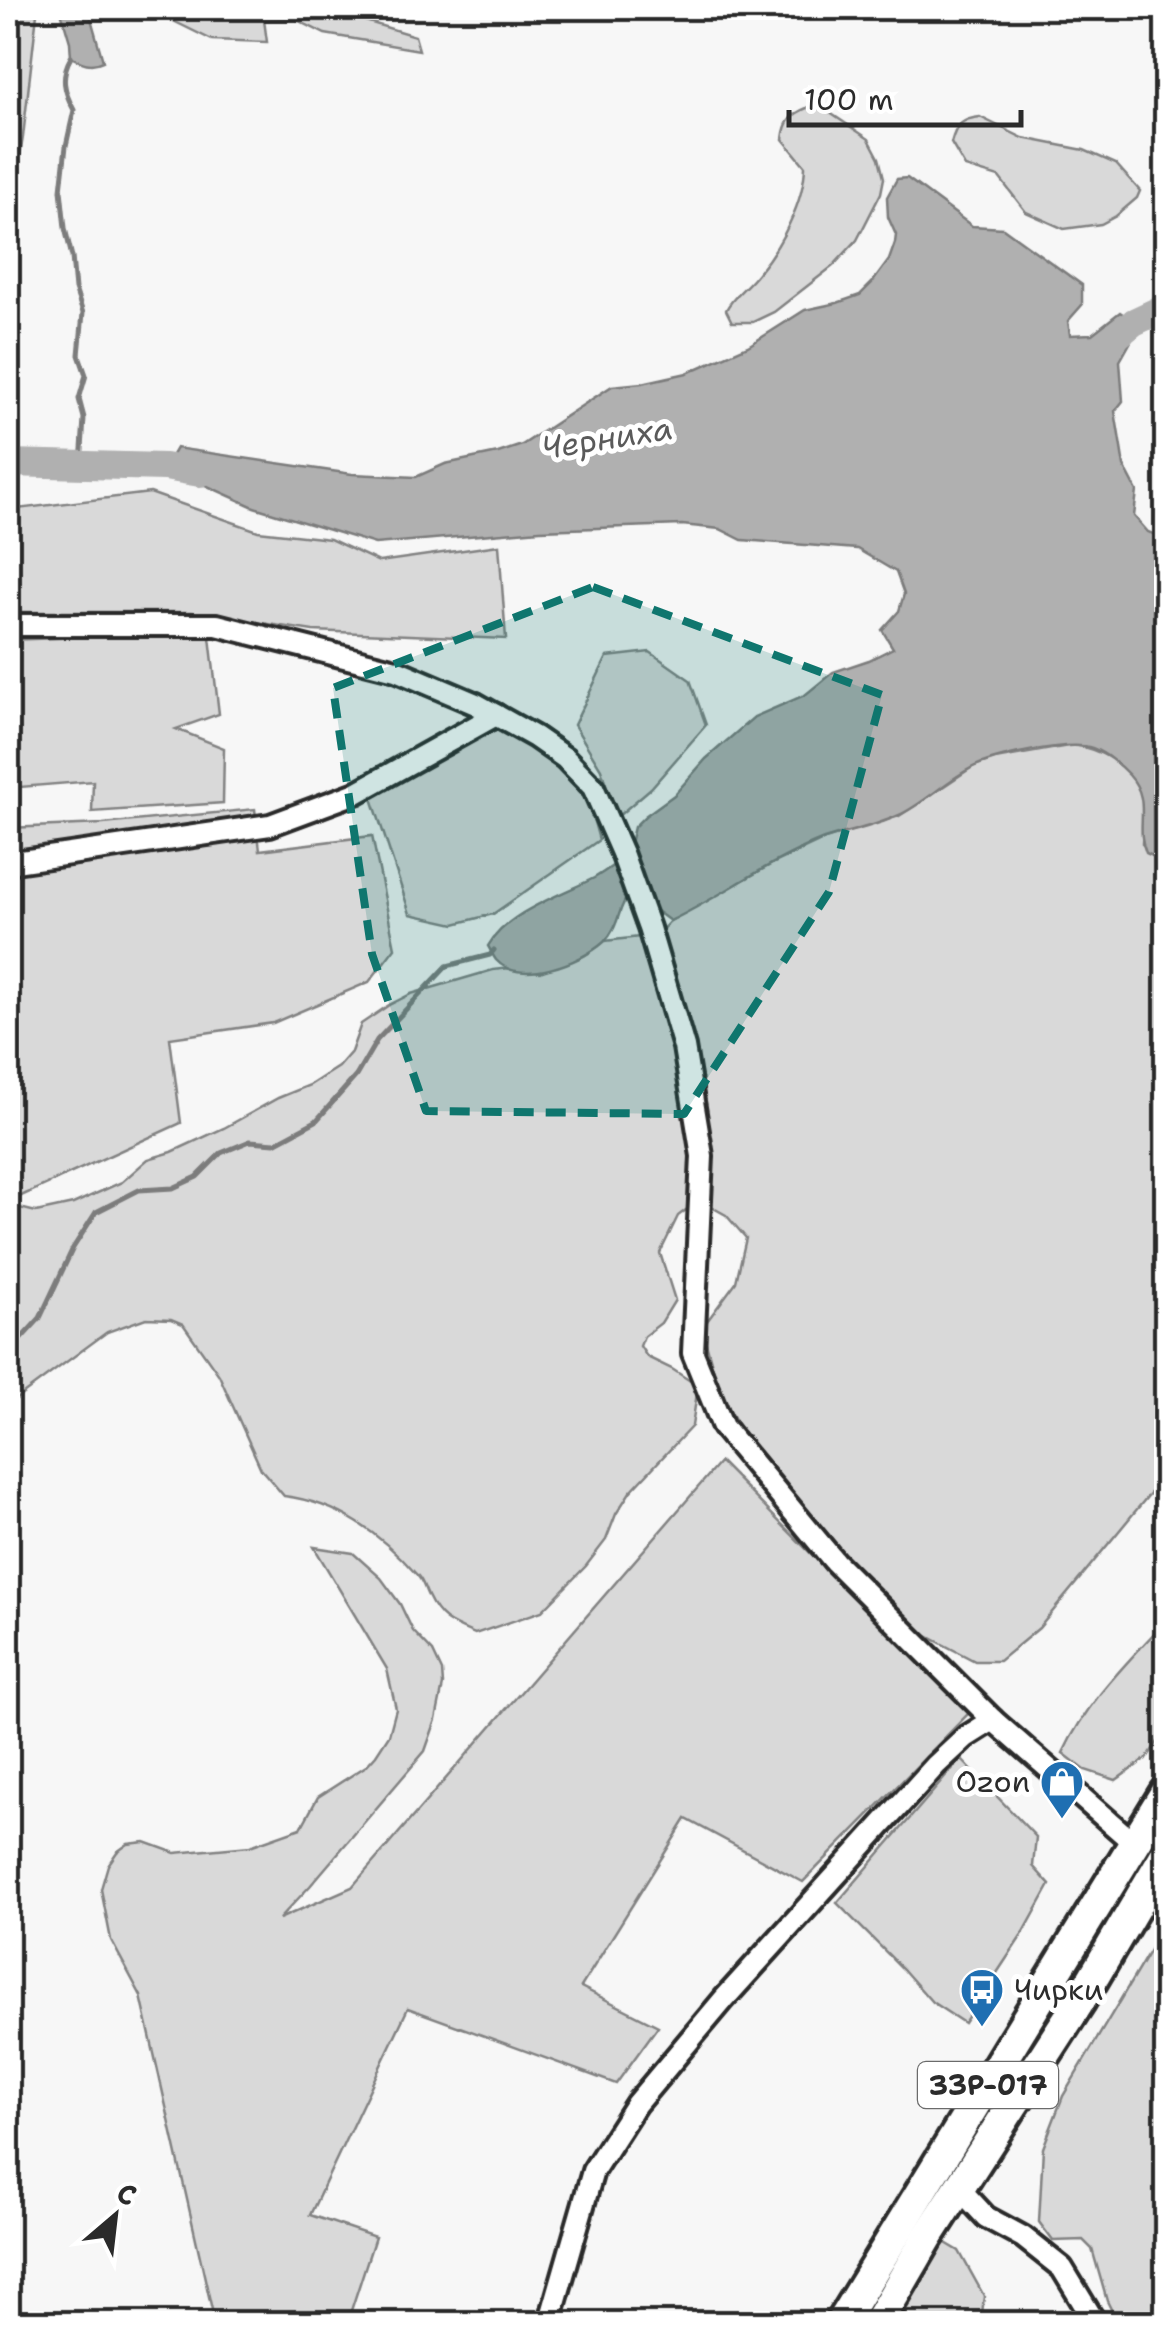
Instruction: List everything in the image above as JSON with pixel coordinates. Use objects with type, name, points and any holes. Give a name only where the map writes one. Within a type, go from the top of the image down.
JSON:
[{"type":"highway","name":"33Р-017","points":[[840,2324],[1166,1792]]},
{"type":"highway","name":"33Р-017","points":[[877,2324],[927,2238],[1079,2002],[1166,1854]]},
{"type":"street","points":[[8,625],[217,626],[396,670],[535,737],[565,758],[593,787],[622,853],[684,1047],[702,1156],[693,1354],[724,1427],[835,1562],[993,1720],[1136,1846]]},
{"type":"street","points":[[8,863],[270,825],[356,793],[496,715]]},
{"type":"street","points":[[549,2324],[593,2171],[636,2104],[724,2000],[936,1765],[966,1737],[993,1720]]},
{"type":"street","points":[[960,2188],[986,2217],[1023,2237],[1062,2268],[1096,2324]]},
{"type":"highlighted area","points":[[593,587],[882,695],[829,892],[684,1114],[426,1111],[372,954],[333,688]]},
{"type":"shaded area","points":[[8,8],[36,8],[37,13],[8,232]]},
{"type":"shaded area","points":[[147,8],[304,8],[342,14],[415,36],[419,50],[325,34],[295,19],[264,20],[267,42],[212,40]]},
{"type":"shaded area","points":[[809,107],[824,109],[869,139],[884,178],[881,193],[857,240],[833,266],[774,312],[753,322],[732,322],[726,310],[766,263],[796,209],[805,166],[783,139],[790,118]]},
{"type":"shaded area","points":[[980,117],[1023,138],[1084,150],[1116,164],[1140,191],[1137,198],[1101,224],[1064,229],[1026,212],[999,177],[965,167],[951,143],[960,124]]},
{"type":"shaded area","points":[[150,493],[258,531],[330,539],[379,562],[499,545],[506,639],[313,631],[192,612],[8,612],[8,510]]},
{"type":"shaded area","points":[[210,637],[219,714],[176,729],[224,748],[223,803],[92,812],[93,781],[8,788],[8,640]]},
{"type":"shaded area","points":[[650,652],[690,680],[706,725],[651,788],[617,817],[601,769],[574,725],[607,657]]},
{"type":"shaded area","points":[[488,729],[527,736],[562,759],[587,797],[599,840],[493,914],[455,924],[410,914],[372,798]]},
{"type":"shaded area","points":[[1074,745],[1112,759],[1134,779],[1143,801],[1142,844],[1166,862],[1166,1469],[1039,1628],[999,1661],[975,1661],[912,1628],[823,1538],[749,1445],[719,1390],[702,1328],[736,1282],[746,1238],[726,1215],[699,1200],[678,1216],[660,1253],[675,1300],[640,1346],[647,1357],[698,1386],[692,1426],[630,1492],[606,1540],[542,1611],[475,1634],[441,1616],[419,1577],[374,1534],[341,1513],[284,1496],[261,1469],[219,1375],[183,1324],[171,1319],[146,1318],[107,1332],[8,1405],[8,1205],[36,1212],[73,1204],[122,1182],[148,1159],[172,1152],[310,1085],[338,1067],[351,1052],[361,1024],[411,994],[493,970],[540,972],[584,956],[605,941],[657,935],[670,921],[774,863],[825,839],[899,816],[974,766]]},
{"type":"shaded area","points":[[255,809],[260,850],[372,836],[395,948],[369,982],[273,1023],[170,1038],[181,1123],[8,1202],[8,828],[103,824]]},
{"type":"shaded area","points":[[720,1462],[969,1713],[803,1882],[686,1819],[581,1987],[658,2026],[616,2084],[408,2008],[310,2215],[375,2237],[347,2323],[215,2323],[141,1996],[111,1940],[101,1889],[108,1865],[128,1844],[145,1842],[175,1853],[250,1846],[301,1828],[318,1797],[366,1766],[389,1735],[396,1709],[387,1669],[314,1547],[353,1553],[381,1578],[442,1671],[436,1720],[425,1751],[279,1919],[352,1887]]},
{"type":"shaded area","points":[[1157,1630],[1166,1632],[1166,1730],[1147,1758],[1116,1780],[1085,1770],[1063,1753],[1072,1735],[1093,1703]]},
{"type":"shaded area","points":[[961,1759],[1036,1837],[1033,1866],[1050,1885],[964,2023],[932,2002],[837,1903]]},
{"type":"shaded area","points":[[1166,1923],[1166,2323],[1118,2323],[1107,2301],[1092,2249],[1083,2240],[1053,2241],[1039,2222],[1043,2148],[1063,2096]]},
{"type":"shaded area","points":[[944,2242],[959,2251],[984,2296],[981,2323],[893,2324]]},
{"type":"water","points":[[60,8],[88,8],[103,61],[87,64],[71,57]]},
{"type":"water","points":[[907,178],[972,226],[1003,228],[1082,285],[1082,305],[1068,321],[1070,335],[1092,334],[1120,312],[1134,322],[1134,336],[1120,361],[1123,401],[1115,411],[1124,466],[1137,491],[1134,516],[1148,532],[1166,539],[1166,862],[1146,853],[1140,794],[1117,763],[1097,750],[1081,746],[1032,750],[973,767],[907,811],[804,848],[670,921],[629,894],[609,936],[594,950],[551,969],[507,968],[496,960],[488,946],[497,934],[521,914],[594,878],[627,856],[634,827],[674,795],[706,759],[754,717],[805,695],[833,672],[893,648],[882,630],[899,611],[904,594],[896,572],[857,549],[742,540],[720,529],[682,525],[540,530],[375,544],[254,507],[165,467],[176,448],[352,474],[416,477],[445,464],[522,445],[612,386],[687,373],[748,346],[805,310],[860,295],[889,260],[896,235],[888,217],[887,197],[897,179]]},
{"type":"waterway","points":[[71,57],[65,84],[74,110],[61,190],[75,289],[83,313],[79,355],[86,375],[79,399],[84,418],[81,465]]},
{"type":"waterway","name":"Черниха","points":[[1106,345],[1134,322],[1166,307]]},
{"type":"waterway","name":"Черниха","points":[[8,463],[165,467],[200,473]]},
{"type":"waterway","points":[[8,1353],[40,1318],[73,1248],[96,1212],[139,1190],[173,1188],[197,1177],[221,1153],[250,1141],[275,1143],[316,1121],[356,1076],[377,1040],[447,966],[490,955],[494,950]]},
{"type":"place","name":"Ozon","points":[[1062,1820]]},
{"type":"place","name":"Чирки","points":[[982,2028]]}]
